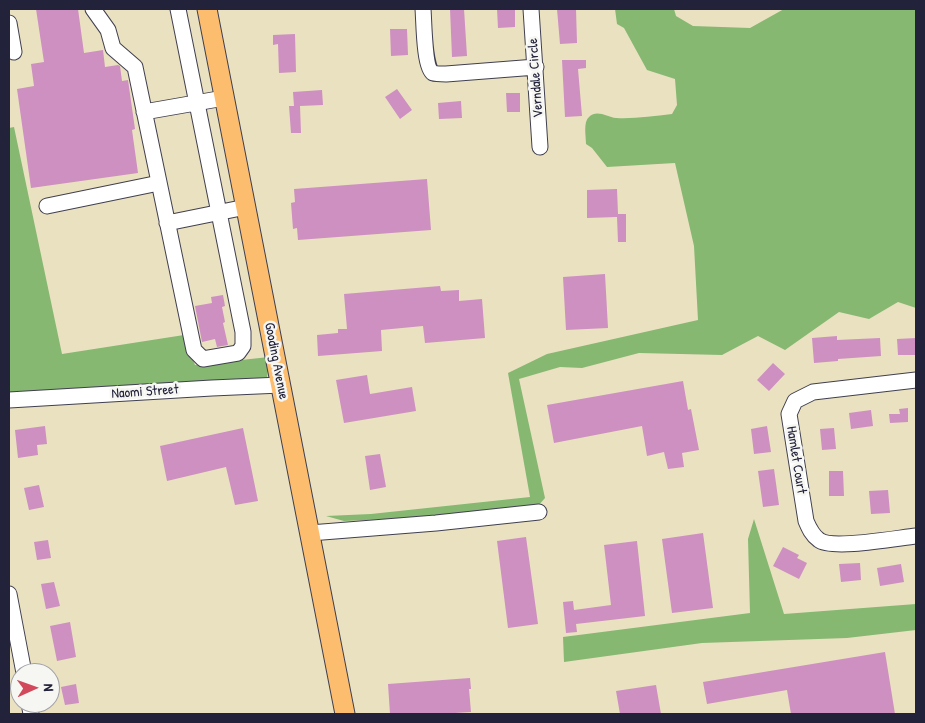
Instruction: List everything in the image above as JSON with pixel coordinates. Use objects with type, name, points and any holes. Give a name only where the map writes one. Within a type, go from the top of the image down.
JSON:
[{"type":"main road","name":"Gooding Avenue","points":[[207,9],[345,714]]},
{"type":"street","points":[[93,9],[108,30],[113,48],[135,67],[194,350],[203,359],[238,353],[243,346],[243,332],[178,9]]},
{"type":"street","points":[[423,9],[427,61],[431,71],[434,73],[446,74],[536,67]]},
{"type":"street","name":"Verndale Circle","points":[[532,9],[540,147]]},
{"type":"street","points":[[9,23],[14,52]]},
{"type":"street","points":[[144,112],[224,98]]},
{"type":"street","points":[[47,206],[159,183]]},
{"type":"street","points":[[167,223],[246,208]]},
{"type":"street","name":"Hamlet Court","points":[[916,380],[813,392],[795,401],[788,414],[806,521],[811,532],[820,542],[838,545],[916,536]]},
{"type":"street","name":"Naomi Street","points":[[9,400],[281,385]]},
{"type":"street","points":[[310,533],[436,523],[539,512]]},
{"type":"street","points":[[9,594],[22,663]]},
{"type":"green space","points":[[615,9],[674,9],[676,16],[693,26],[750,28],[784,9],[916,9],[916,308],[898,302],[869,319],[839,312],[785,350],[758,336],[722,355],[639,353],[582,368],[560,367],[519,379],[545,498],[538,506],[432,517],[344,521],[326,516],[371,514],[530,497],[508,373],[547,354],[698,320],[694,246],[675,163],[607,167],[592,148],[586,144],[586,122],[592,115],[599,114],[623,118],[672,114],[677,105],[675,79],[647,70],[624,28],[617,24]]},
{"type":"green space","points":[[14,127],[62,354],[184,335],[195,365],[269,357],[267,378],[9,394],[9,128]]},
{"type":"green space","points":[[754,519],[784,614],[916,604],[916,630],[847,638],[702,643],[564,662],[563,637],[750,613],[748,539]]},
{"type":"building","points":[[36,9],[78,9],[84,53],[103,50],[105,67],[120,66],[122,81],[128,80],[135,129],[132,130],[138,173],[31,188],[17,89],[34,86],[31,64],[44,62]]},
{"type":"building","points":[[450,9],[464,9],[467,56],[452,57]]},
{"type":"building","points":[[497,9],[515,9],[515,27],[498,28]]},
{"type":"building","points":[[557,9],[576,9],[577,43],[560,44]]},
{"type":"building","points":[[390,29],[407,29],[408,55],[391,56]]},
{"type":"building","points":[[295,34],[296,72],[279,73],[278,44],[273,45],[273,35]]},
{"type":"building","points":[[562,60],[586,60],[586,68],[578,69],[582,116],[565,117]]},
{"type":"building","points":[[397,89],[412,110],[400,119],[385,97]]},
{"type":"building","points":[[322,90],[323,105],[300,106],[301,133],[291,133],[289,106],[294,106],[293,92]]},
{"type":"building","points":[[506,93],[520,93],[520,112],[507,112]]},
{"type":"building","points":[[461,101],[462,118],[439,119],[438,103]]},
{"type":"building","points":[[427,179],[431,230],[298,240],[297,228],[293,229],[291,203],[295,202],[294,189]]},
{"type":"building","points":[[617,189],[618,214],[626,214],[626,242],[618,242],[617,217],[587,218],[587,190]]},
{"type":"building","points":[[605,274],[608,328],[566,330],[563,277]]},
{"type":"building","points":[[440,286],[441,291],[459,290],[459,301],[482,299],[485,338],[425,343],[423,326],[381,330],[382,351],[318,356],[317,335],[338,333],[338,329],[347,329],[344,294]]},
{"type":"building","points":[[223,295],[225,306],[222,307],[225,322],[223,323],[228,345],[217,347],[215,339],[202,342],[195,306],[212,303],[211,297]]},
{"type":"building","points":[[837,336],[837,340],[880,338],[881,356],[814,363],[812,338]]},
{"type":"building","points":[[916,338],[916,355],[898,355],[897,339]]},
{"type":"building","points":[[773,363],[785,374],[769,391],[757,380]]},
{"type":"building","points":[[367,375],[370,394],[412,387],[416,411],[344,423],[336,380]]},
{"type":"building","points":[[683,381],[688,410],[691,409],[699,450],[682,453],[684,467],[668,469],[664,452],[647,456],[642,426],[554,443],[547,405]]},
{"type":"building","points":[[908,408],[908,422],[890,423],[889,414],[900,414],[899,409]]},
{"type":"building","points":[[871,410],[873,426],[851,429],[849,413]]},
{"type":"building","points":[[45,426],[47,444],[37,445],[38,455],[18,458],[15,430]]},
{"type":"building","points":[[767,426],[771,452],[754,454],[751,429]]},
{"type":"building","points":[[243,428],[258,501],[235,505],[226,467],[167,481],[160,446]]},
{"type":"building","points":[[834,428],[836,449],[822,450],[820,429]]},
{"type":"building","points":[[380,454],[386,487],[370,490],[365,456]]},
{"type":"building","points":[[774,469],[779,505],[763,507],[758,471]]},
{"type":"building","points":[[829,471],[843,471],[844,496],[829,496]]},
{"type":"building","points":[[39,485],[44,507],[29,510],[24,488]]},
{"type":"building","points":[[888,490],[890,513],[871,514],[869,491]]},
{"type":"building","points":[[703,533],[713,608],[672,613],[662,539]]},
{"type":"building","points":[[526,537],[538,624],[508,628],[497,541]]},
{"type":"building","points":[[48,540],[51,558],[37,560],[34,542]]},
{"type":"building","points":[[637,541],[645,616],[576,624],[577,632],[566,633],[563,602],[573,601],[574,610],[611,605],[604,545]]},
{"type":"building","points":[[783,547],[799,555],[797,558],[807,563],[799,579],[773,566]]},
{"type":"building","points":[[860,563],[861,580],[841,582],[839,564]]},
{"type":"building","points":[[901,564],[904,582],[880,586],[877,568]]},
{"type":"building","points":[[54,582],[60,606],[46,609],[41,584]]},
{"type":"building","points":[[70,622],[76,657],[57,661],[50,626]]},
{"type":"building","points":[[885,652],[895,714],[791,714],[787,690],[707,704],[703,682]]},
{"type":"building","points":[[470,678],[471,712],[390,714],[388,684]]},
{"type":"building","points":[[76,684],[79,703],[65,705],[61,687]]},
{"type":"building","points":[[656,685],[661,714],[620,714],[616,691]]}]
